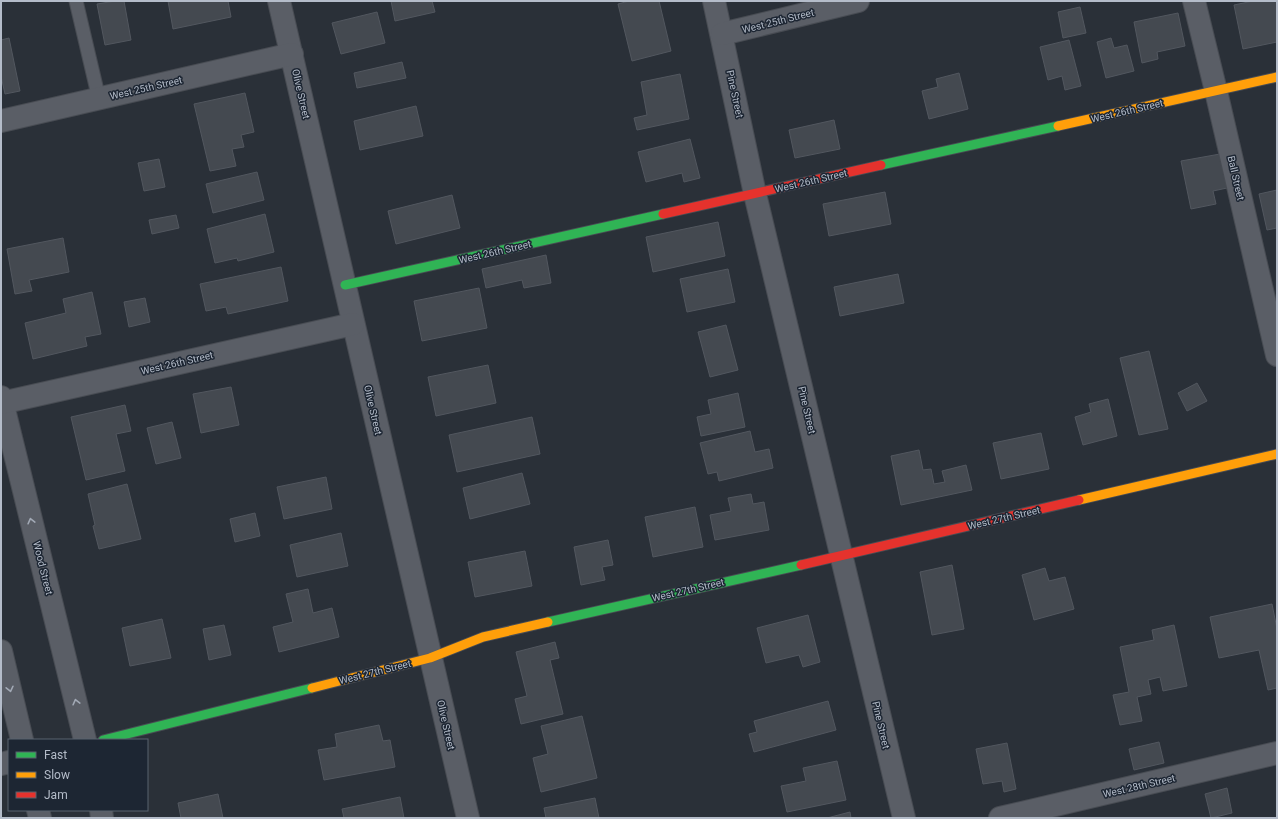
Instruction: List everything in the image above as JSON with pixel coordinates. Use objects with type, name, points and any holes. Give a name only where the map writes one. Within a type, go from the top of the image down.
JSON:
[{"type":"street","name":"Olive Street","points":[[279,1],[346,285],[353,324],[468,818]]},
{"type":"street","name":"Pine Street","points":[[714,1],[756,194],[904,818]]},
{"type":"street","name":"West 25th Street","points":[[722,34],[858,1]]},
{"type":"street","name":"Ball Street","points":[[1194,1],[1277,355]]},
{"type":"street","name":"West 25th Street","points":[[1,121],[292,54]]},
{"type":"street","name":"West 26th Street","points":[[346,285],[1277,77]]},
{"type":"street","name":"West 26th Street","points":[[1,401],[353,324]]},
{"type":"street","name":"Wood Street","points":[[1,401],[85,739]]},
{"type":"street","name":"West 27th Street","points":[[107,739],[430,658],[483,637],[841,556],[1277,454]]},
{"type":"street","points":[[1,651],[22,739]]},
{"type":"street","name":"West 28th Street","points":[[1000,818],[1277,753]]},
{"type":"lane","points":[[76,1],[99,99]]},
{"type":"building","points":[[124,1],[131,40],[105,45],[97,4]]},
{"type":"building","points":[[168,1],[228,1],[231,17],[173,29]]},
{"type":"building","points":[[391,1],[432,1],[435,12],[395,21]]},
{"type":"building","points":[[629,1],[659,1],[671,51],[632,61],[618,4]]},
{"type":"building","points":[[1253,1],[1277,1],[1277,42],[1243,49],[1234,5]]},
{"type":"building","points":[[1080,7],[1086,33],[1063,38],[1058,12]]},
{"type":"building","points":[[377,12],[385,43],[341,54],[332,23]]},
{"type":"building","points":[[1178,13],[1185,46],[1157,52],[1158,59],[1142,63],[1134,22]]},
{"type":"building","points":[[9,38],[20,91],[5,94],[1,76],[1,40]]},
{"type":"building","points":[[1111,38],[1114,48],[1127,45],[1134,71],[1106,78],[1097,42]]},
{"type":"building","points":[[1069,40],[1081,86],[1065,90],[1062,76],[1048,80],[1040,47]]},
{"type":"building","points":[[402,62],[406,78],[357,88],[354,73]]},
{"type":"building","points":[[959,73],[968,109],[929,119],[922,91],[938,87],[936,79]]},
{"type":"building","points":[[680,74],[689,119],[637,130],[634,118],[647,115],[641,82]]},
{"type":"building","points":[[245,93],[254,132],[241,135],[244,147],[232,149],[236,166],[210,171],[194,104]]},
{"type":"building","points":[[416,106],[423,136],[360,150],[354,121]]},
{"type":"building","points":[[834,120],[840,149],[795,158],[789,130]]},
{"type":"building","points":[[690,139],[700,178],[684,182],[682,173],[646,182],[638,152]]},
{"type":"building","points":[[1220,154],[1227,188],[1213,191],[1216,204],[1191,209],[1181,161]]},
{"type":"building","points":[[159,159],[165,187],[144,191],[138,163]]},
{"type":"building","points":[[257,172],[264,200],[213,213],[206,184]]},
{"type":"building","points":[[1277,190],[1277,228],[1267,230],[1259,194]]},
{"type":"building","points":[[885,192],[891,224],[829,236],[823,204]]},
{"type":"building","points":[[452,195],[460,228],[396,244],[388,211]]},
{"type":"building","points":[[265,214],[274,252],[238,261],[237,258],[215,263],[207,229]]},
{"type":"building","points":[[176,215],[179,228],[152,234],[149,220]]},
{"type":"building","points":[[718,222],[725,256],[653,272],[646,237]]},
{"type":"building","points":[[63,238],[69,272],[29,280],[32,291],[15,294],[7,249]]},
{"type":"building","points":[[546,255],[551,283],[524,288],[522,280],[486,288],[482,269]]},
{"type":"building","points":[[281,267],[288,301],[228,314],[226,307],[206,311],[200,284]]},
{"type":"building","points":[[728,269],[735,302],[687,312],[680,279]]},
{"type":"building","points":[[898,274],[904,303],[840,316],[834,287]]},
{"type":"building","points":[[479,288],[487,328],[422,341],[414,301]]},
{"type":"building","points":[[92,292],[101,334],[85,337],[87,346],[33,359],[25,323],[66,313],[63,299]]},
{"type":"building","points":[[145,298],[150,322],[129,327],[124,302]]},
{"type":"building","points":[[726,325],[738,370],[710,377],[698,332]]},
{"type":"building","points":[[1149,351],[1168,429],[1139,435],[1120,358]]},
{"type":"building","points":[[488,365],[496,403],[436,416],[428,377]]},
{"type":"building","points":[[1197,383],[1207,401],[1187,411],[1178,393]]},
{"type":"building","points":[[231,387],[239,425],[201,433],[193,394]]},
{"type":"building","points":[[738,393],[745,427],[701,436],[697,417],[711,414],[708,400]]},
{"type":"building","points":[[1108,399],[1117,436],[1083,445],[1075,417],[1091,412],[1089,404]]},
{"type":"building","points":[[125,405],[131,431],[116,434],[125,471],[86,480],[71,417]]},
{"type":"building","points":[[532,417],[540,454],[457,472],[449,435]]},
{"type":"building","points":[[172,422],[181,458],[156,464],[147,428]]},
{"type":"building","points":[[750,431],[755,452],[769,449],[773,468],[719,481],[717,472],[708,474],[700,443]]},
{"type":"building","points":[[1041,433],[1049,469],[1001,479],[993,443]]},
{"type":"building","points":[[919,450],[923,470],[931,469],[934,484],[945,482],[942,471],[966,465],[972,490],[901,505],[891,456]]},
{"type":"building","points":[[522,473],[530,504],[470,519],[463,488]]},
{"type":"building","points":[[326,477],[332,509],[284,519],[277,487]]},
{"type":"building","points":[[127,484],[141,539],[99,549],[93,526],[95,525],[88,494]]},
{"type":"building","points":[[751,494],[753,504],[764,502],[769,530],[715,540],[710,515],[731,511],[728,498]]},
{"type":"building","points":[[695,507],[703,547],[653,557],[645,517]]},
{"type":"building","points":[[255,513],[260,536],[235,542],[230,519]]},
{"type":"building","points":[[341,533],[348,566],[297,577],[290,545]]},
{"type":"building","points":[[608,540],[613,565],[602,567],[605,580],[581,585],[574,547]]},
{"type":"building","points":[[525,551],[532,586],[475,597],[468,562]]},
{"type":"building","points":[[952,565],[964,629],[932,635],[920,572]]},
{"type":"building","points":[[1045,568],[1049,581],[1065,577],[1074,609],[1034,620],[1022,575]]},
{"type":"building","points":[[308,589],[313,613],[332,608],[339,637],[279,652],[273,627],[293,622],[286,594]]},
{"type":"building","points":[[1272,604],[1277,629],[1277,688],[1268,690],[1259,650],[1219,658],[1210,617]]},
{"type":"building","points":[[808,615],[820,662],[803,667],[799,655],[766,663],[757,628]]},
{"type":"building","points":[[162,619],[171,658],[130,666],[122,628]]},
{"type":"building","points":[[224,625],[231,655],[209,660],[203,629]]},
{"type":"building","points":[[1174,625],[1187,686],[1163,691],[1160,677],[1148,680],[1151,694],[1137,697],[1142,721],[1120,725],[1113,695],[1129,692],[1120,647],[1154,640],[1152,630]]},
{"type":"building","points":[[555,642],[559,658],[550,660],[563,714],[521,724],[515,699],[527,696],[516,652]]},
{"type":"building","points":[[828,701],[836,730],[754,752],[749,734],[757,732],[754,721]]},
{"type":"building","points":[[582,716],[597,778],[541,792],[533,758],[548,754],[541,726]]},
{"type":"building","points":[[379,725],[383,741],[390,740],[395,767],[324,780],[318,750],[337,747],[335,734]]},
{"type":"building","points":[[1159,742],[1164,763],[1134,770],[1129,749]]},
{"type":"building","points":[[1007,743],[1016,789],[1004,792],[1002,781],[983,784],[976,749]]},
{"type":"building","points":[[837,761],[846,800],[787,812],[781,786],[806,781],[803,768]]},
{"type":"building","points":[[1227,788],[1232,813],[1211,818],[1205,794]]},
{"type":"building","points":[[218,794],[223,818],[181,818],[178,803]]},
{"type":"building","points":[[400,797],[404,818],[344,818],[342,809]]},
{"type":"building","points":[[595,798],[599,818],[546,818],[544,808]]},
{"type":"building","points":[[850,812],[851,818],[827,818]]},
{"type":"traffic: fast","points":[[881,165],[1058,126]]},
{"type":"traffic: fast","points":[[345,285],[663,214]]},
{"type":"traffic: fast","points":[[548,622],[801,565]]},
{"type":"traffic: fast","points":[[107,739],[312,688]]},
{"type":"traffic: slow","points":[[1058,126],[1277,77]]},
{"type":"traffic: slow","points":[[1079,500],[1277,454]]},
{"type":"traffic: slow","points":[[312,688],[430,658],[483,637],[548,622]]},
{"type":"traffic: jam","points":[[663,214],[881,165]]},
{"type":"traffic: jam","points":[[801,565],[1079,500]]}]
